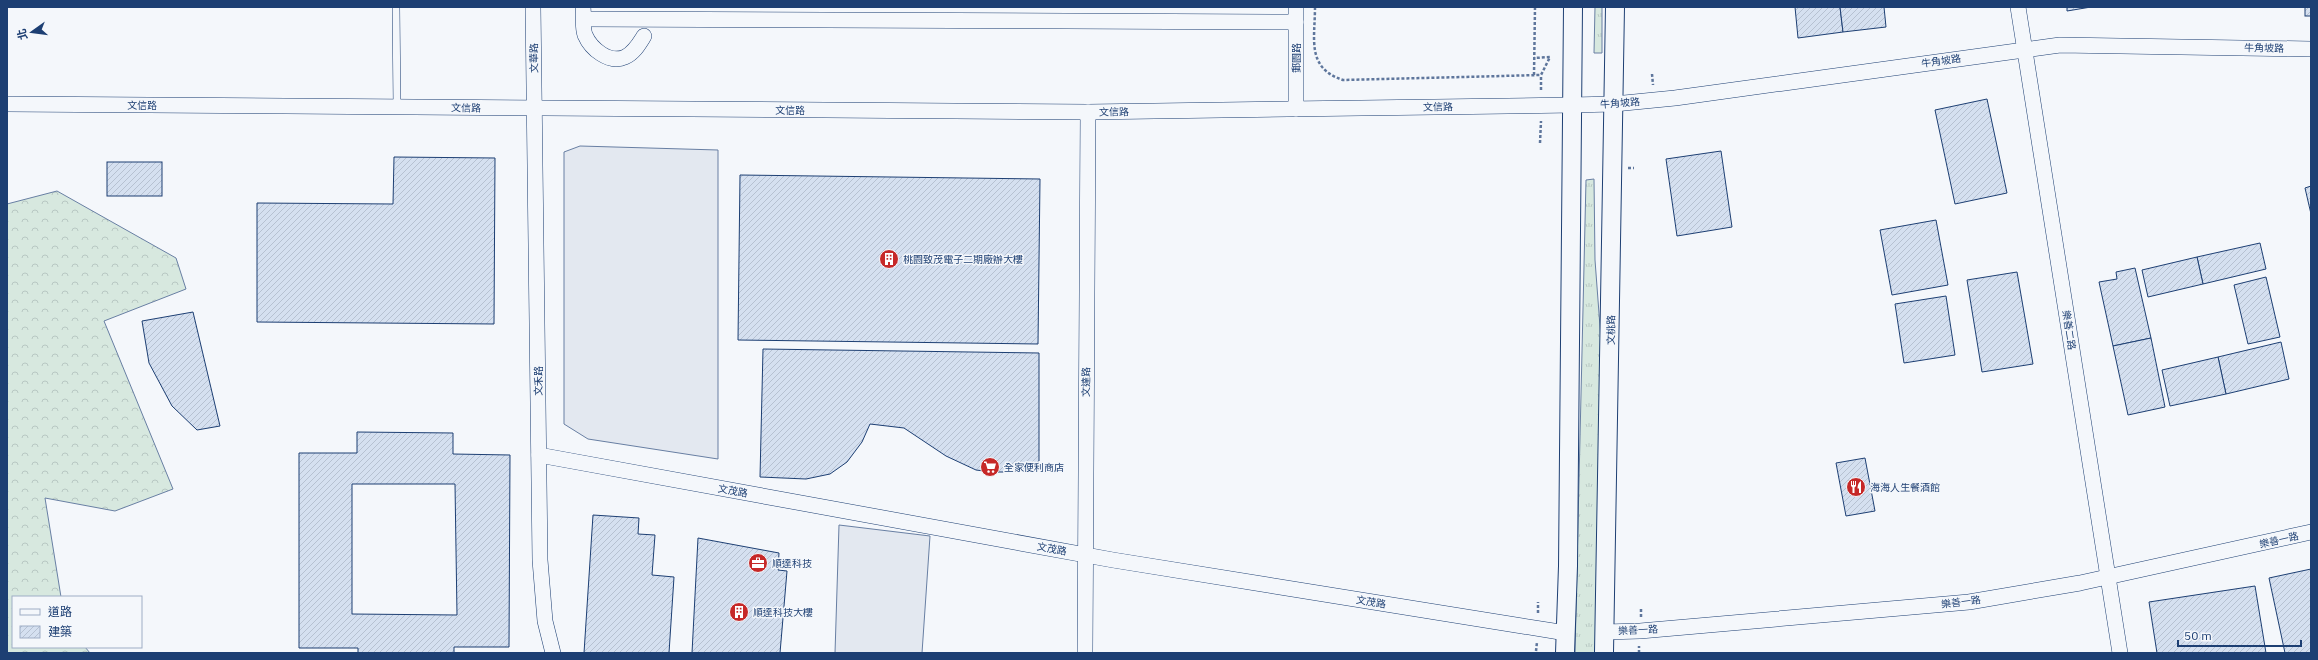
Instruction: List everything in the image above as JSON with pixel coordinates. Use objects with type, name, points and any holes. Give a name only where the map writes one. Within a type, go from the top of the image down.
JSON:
[{"type":"street","name":"文華路","points":[[533,7],[535,108]]},
{"type":"street","points":[[1565,653],[1573,7]]},
{"type":"street","name":"文桃路","points":[[1604,653],[1615,7]]},
{"type":"street","name":"樂善二路","points":[[2018,7],[2120,653]]},
{"type":"street","points":[[644,36],[636,49],[624,57],[613,58],[601,55],[590,45],[585,33],[584,13],[1296,14]]},
{"type":"street","name":"郵園路","points":[[1296,14],[1296,109]]},
{"type":"street","name":"牛角坡路","points":[[1572,105],[1614,104],[1674,98],[2076,44],[2311,49]]},
{"type":"street","name":"文信路","points":[[7,104],[1088,112],[1572,105]]},
{"type":"street","name":"文禾路","points":[[535,108],[540,560],[545,621],[553,653]]},
{"type":"street","name":"文達路","points":[[1085,653],[1084,554],[1088,112]]},
{"type":"street","name":"文茂路","points":[[539,455],[1084,554],[1566,633]]},
{"type":"street","name":"樂善一路","points":[[1605,632],[1640,631],[1969,602],[2108,577],[2311,532]]},
{"type":"lane","points":[[396,7],[397,107]]},
{"type":"path","points":[[1315,7],[1315,48],[1318,64],[1329,75],[1343,80],[1541,75],[1550,57]]},
{"type":"path","points":[[1534,75],[1535,7]]},
{"type":"path","points":[[1534,58],[1573,57]]},
{"type":"path","points":[[1613,168],[1634,168]]},
{"type":"green space","points":[[1595,7],[1602,7],[1602,53],[1594,53]]},
{"type":"green space","points":[[1594,179],[1595,260],[1601,340],[1601,506],[1595,653],[1575,653],[1586,180]]},
{"type":"green space","points":[[57,191],[176,258],[186,289],[104,321],[173,489],[115,511],[45,498],[61,596],[12,596],[12,648],[86,648],[90,653],[7,653],[7,204]]},
{"type":"shaded area","points":[[580,146],[718,150],[718,459],[588,439],[564,424],[564,152]]},
{"type":"shaded area","points":[[839,525],[930,536],[922,653],[835,653]]},
{"type":"building","points":[[1795,7],[1840,7],[1843,32],[1798,38]]},
{"type":"building","points":[[1840,7],[1884,7],[1886,27],[1843,32]]},
{"type":"building","points":[[2067,7],[2091,7],[2067,11]]},
{"type":"building","points":[[2305,7],[2311,7],[2311,16],[2305,16]]},
{"type":"building","points":[[1987,99],[2007,193],[1955,204],[1935,110]]},
{"type":"building","points":[[1721,151],[1732,227],[1677,236],[1666,159]]},
{"type":"building","points":[[394,157],[495,158],[494,324],[257,322],[257,203],[393,204]]},
{"type":"building","points":[[107,162],[162,162],[162,196],[107,196]]},
{"type":"building","name":"桃園致茂電子二期廠辦大樓","points":[[740,175],[1040,179],[1038,344],[738,340]]},
{"type":"building","points":[[2311,186],[2311,214],[2305,188]]},
{"type":"building","points":[[1936,220],[1948,285],[1892,295],[1880,230]]},
{"type":"building","points":[[2260,243],[2266,269],[2203,284],[2197,257]]},
{"type":"building","points":[[2197,257],[2203,284],[2148,297],[2142,270]]},
{"type":"building","points":[[2135,268],[2151,338],[2113,346],[2099,282],[2117,279],[2116,272]]},
{"type":"building","points":[[2017,272],[2033,364],[1982,372],[1967,280]]},
{"type":"building","points":[[2266,277],[2280,337],[2248,344],[2234,285]]},
{"type":"building","points":[[1946,296],[1955,355],[1904,363],[1895,304]]},
{"type":"building","points":[[193,312],[220,426],[197,430],[172,406],[149,363],[142,321]]},
{"type":"building","points":[[2151,338],[2165,407],[2128,415],[2113,346]]},
{"type":"building","points":[[2281,342],[2289,379],[2226,394],[2218,357]]},
{"type":"building","points":[[763,349],[1039,353],[1039,461],[1028,468],[1010,472],[976,470],[946,456],[904,428],[870,424],[862,442],[847,462],[830,474],[806,479],[760,477]]},
{"type":"building","points":[[2218,357],[2226,394],[2170,406],[2162,370]]},
{"type":"building","points":[[357,432],[453,433],[453,454],[510,455],[509,647],[454,647],[454,653],[358,653],[358,648],[299,648],[299,453],[357,453]],"holes":[[[352,484],[455,484],[457,615],[352,614]]]},
{"type":"building","name":"海海人生餐酒館","points":[[1865,458],[1875,511],[1846,516],[1836,463]]},
{"type":"building","points":[[593,515],[639,518],[638,534],[655,535],[652,575],[674,577],[669,653],[584,653]]},
{"type":"building","name":"順達科技大樓","points":[[698,538],[779,553],[778,570],[787,571],[780,653],[692,653]]},
{"type":"building","points":[[2311,569],[2311,653],[2285,653],[2269,578]]},
{"type":"building","points":[[2255,586],[2266,653],[2157,653],[2149,602]]},
{"type":"place","name":"桃園致茂電子二期廠辦大樓","points":[[889,259]]},
{"type":"place","name":"全家便利商店","points":[[990,467]]},
{"type":"place","name":"海海人生餐酒館","points":[[1856,487]]},
{"type":"place","name":"順達科技","points":[[758,563]]},
{"type":"place","name":"順達科技大樓","points":[[739,612]]}]
